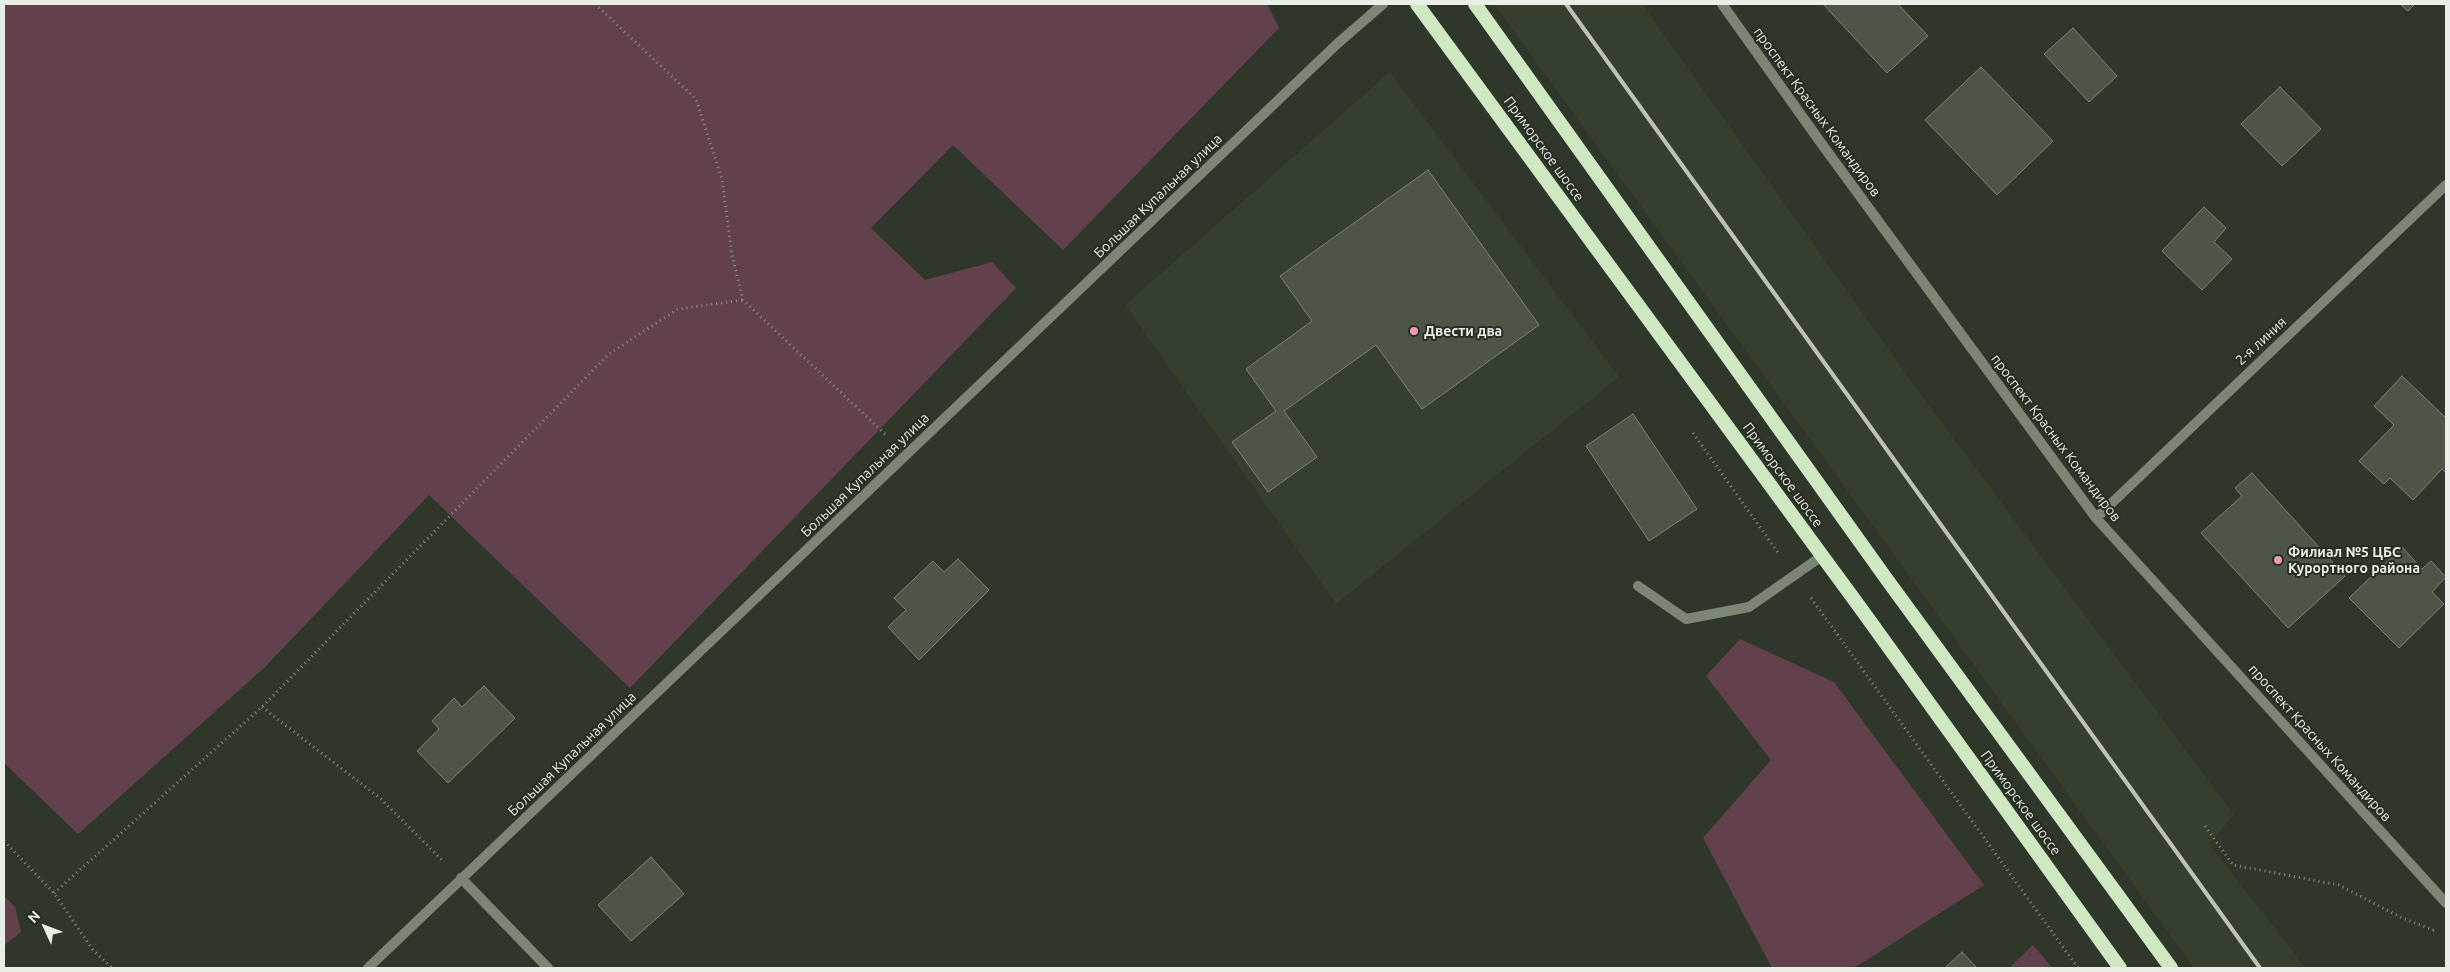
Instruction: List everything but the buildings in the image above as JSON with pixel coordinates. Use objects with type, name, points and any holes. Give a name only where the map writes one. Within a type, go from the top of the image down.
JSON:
[{"type":"highway","name":"Приморское шоссе","points":[[1417,4],[1822,556],[2120,968]]},
{"type":"highway","name":"Приморское шоссе","points":[[1475,4],[1882,572],[2171,968]]},
{"type":"street","name":"Большая Купальная улица","points":[[368,968],[1337,44],[1383,4]]},
{"type":"street","name":"проспект Красных Командиров","points":[[1722,4],[1821,143],[2096,518],[2446,902]]},
{"type":"street","name":"2-я линия","points":[[2096,518],[2446,185]]},
{"type":"street","points":[[1638,586],[1686,619],[1749,607],[1822,556]]},
{"type":"street","points":[[461,878],[548,968]]},
{"type":"path","points":[[594,4],[696,99],[722,179],[732,255],[743,300],[907,454]]},
{"type":"path","points":[[54,893],[262,707],[609,354],[678,309],[743,300]]},
{"type":"path","points":[[262,707],[382,799],[461,878]]},
{"type":"path","points":[[2205,826],[2233,864],[2339,885],[2402,918],[2433,930]]},
{"type":"path","points":[[4,841],[54,893],[92,950],[112,968]]},
{"type":"shaded area","points":[[4,4],[1267,4],[1279,28],[1063,250],[953,145],[871,228],[925,280],[992,262],[1016,288],[630,688],[429,495],[265,667],[78,834],[4,763]]},
{"type":"shaded area","points":[[1494,4],[1642,4],[1924,399],[2234,815],[2209,844],[2306,968],[2194,968]]},
{"type":"shaded area","points":[[1390,72],[1619,377],[1336,604],[1125,305]]},
{"type":"shaded area","points":[[1740,639],[1834,682],[1984,885],[1854,968],[1772,968],[1703,838],[1771,760],[1706,676]]},
{"type":"shaded area","points":[[4,896],[15,907],[21,932],[4,946]]},
{"type":"shaded area","points":[[2033,945],[2052,968],[2009,968]]},
{"type":"railway","points":[[1566,4],[2260,968]]},
{"type":"place","name":"Двести два","points":[[1414,331]]},
{"type":"place","name":"Филиал №5 ЦБС Курортного района","points":[[2278,560]]}]
